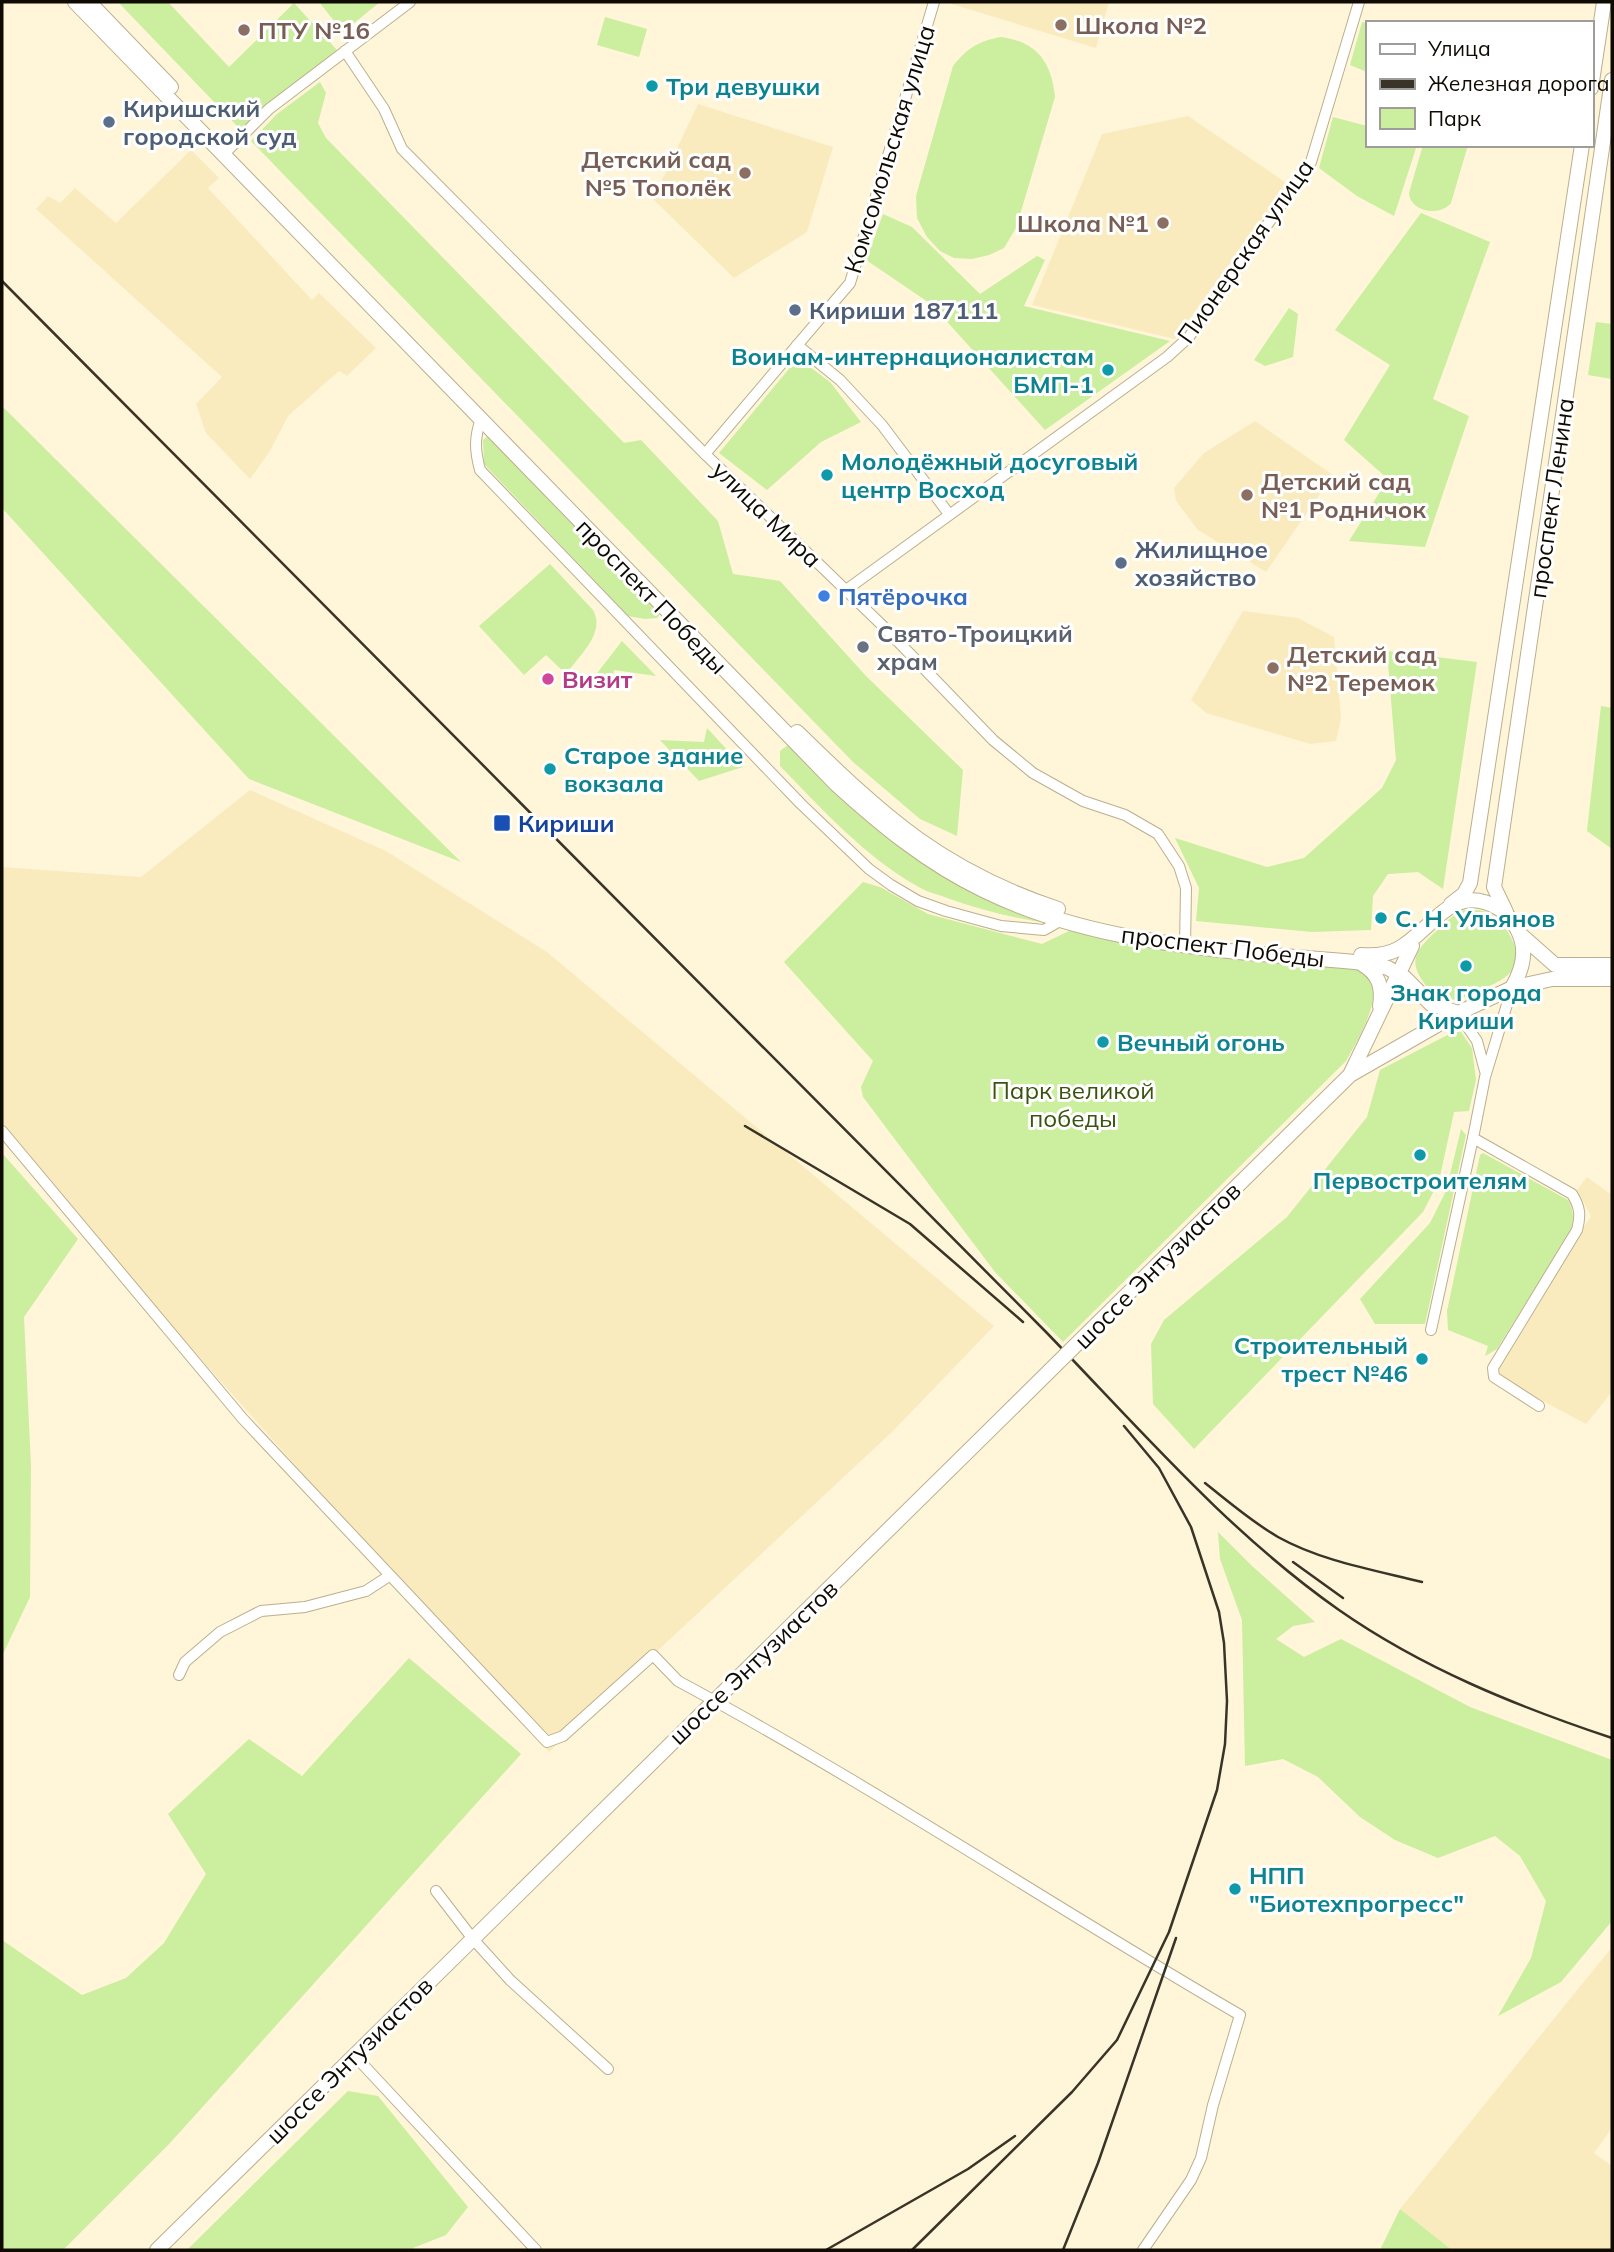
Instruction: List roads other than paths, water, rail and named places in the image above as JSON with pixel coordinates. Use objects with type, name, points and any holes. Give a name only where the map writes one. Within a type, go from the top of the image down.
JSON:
[{"type":"main road","name":"проспект Победы","points":[[75,2],[227,151],[799,734],[895,821],[940,854],[1015,893],[1102,921],[1185,941]]},
{"type":"main road","name":"проспект Победы","points":[[89,2],[227,151],[696,643],[873,818],[929,859],[968,882],[1027,908],[1060,919],[1134,937],[1359,958]]},
{"type":"main road","points":[[1593,75],[1604,2]]},
{"type":"main road","name":"проспект Ленина","points":[[1507,913],[1494,887],[1612,80]]},
{"type":"main road","name":"проспект Ленина","points":[[1450,905],[1464,894],[1470,883],[1583,147]]},
{"type":"main road","points":[[1359,958],[1401,948],[1450,905],[1465,901],[1482,901],[1507,913],[1521,935],[1555,965],[1612,965]]},
{"type":"main road","points":[[1350,1075],[1412,946],[1424,927]]},
{"type":"main road","points":[[1512,988],[1522,965],[1524,949],[1521,935]]},
{"type":"main road","points":[[1412,946],[1410,967],[1414,985]]},
{"type":"main road","points":[[1359,958],[1399,974],[1414,985],[1431,1004],[1458,1013]]},
{"type":"main road","points":[[1359,958],[1380,983],[1382,994],[1379,1014]]},
{"type":"main road","points":[[1350,1075],[1458,1013],[1512,988],[1552,979],[1612,979]]},
{"type":"main road","name":"шоссе Энтузиастов","points":[[157,2250],[1350,1075]]},
{"type":"street","points":[[227,151],[269,109],[410,2]]},
{"type":"street","name":"Комсомольская улица","points":[[705,454],[850,283],[934,2]]},
{"type":"street","name":"Пионерская улица","points":[[846,590],[1167,357],[1189,337],[1311,162],[1359,2]]},
{"type":"street","name":"улица Мира","points":[[345,51],[384,109],[402,149],[705,454],[846,590],[993,740],[1032,773],[1083,801],[1125,815],[1158,834],[1180,866],[1186,888],[1185,941]]},
{"type":"street","points":[[797,345],[840,380],[882,425],[948,514]]},
{"type":"street","points":[[481,419],[475,449],[480,470],[801,804],[869,869],[919,901],[990,923],[1044,930],[1060,919]]},
{"type":"street","points":[[1431,1330],[1485,1077],[1512,988]]},
{"type":"street","points":[[1458,1013],[1477,1041],[1483,1057],[1485,1077]]},
{"type":"street","points":[[2,1131],[243,1419],[547,1742],[563,1736],[653,1656],[678,1681],[1240,2015],[1213,2105],[1201,2158],[1191,2180],[1143,2250]]},
{"type":"street","points":[[1473,1138],[1572,1194],[1581,1216],[1577,1230],[1493,1368],[1494,1377],[1502,1384],[1539,1406]]},
{"type":"street","points":[[179,1675],[186,1662],[220,1632],[261,1611],[305,1608],[366,1591],[389,1576]]},
{"type":"street","points":[[436,1891],[473,1939],[510,1980],[608,2069]]},
{"type":"street","points":[[354,2055],[536,2250]]},
{"type":"railway","points":[[2,281],[1046,1332],[1222,1514],[1299,1580],[1339,1610],[1403,1650],[1505,1699],[1612,1738]]},
{"type":"railway","points":[[745,1126],[910,1224],[1023,1322]]},
{"type":"railway","points":[[912,2250],[1072,2092],[1117,2040],[1169,1932],[1217,1790],[1225,1744],[1227,1701],[1224,1643],[1219,1612],[1191,1527],[1159,1468],[1124,1426]]},
{"type":"railway","points":[[1205,1483],[1259,1525],[1295,1545],[1348,1564],[1422,1582]]},
{"type":"railway","points":[[1293,1562],[1343,1598]]},
{"type":"railway","points":[[1063,2250],[1098,2163],[1176,1938]]},
{"type":"railway","points":[[826,2250],[968,2169],[1015,2136]]},
{"type":"place","name":"Школа №2","points":[[1061,25]]},
{"type":"place","name":"ПТУ №16","points":[[244,30]]},
{"type":"place","name":"Три девушки","points":[[652,86]]},
{"type":"place","name":"Киришский городской суд","points":[[109,122]]},
{"type":"place","name":"Детский сад №5 Тополёк","points":[[745,173]]},
{"type":"place","name":"Школа №1","points":[[1163,223]]},
{"type":"place","name":"Кириши 187111","points":[[795,310]]},
{"type":"place","name":"Воинам-интернационалистам БМП-1","points":[[1108,370]]},
{"type":"place","name":"Молодёжный досуговый центр Восход","points":[[827,475]]},
{"type":"place","name":"Детский сад №1 Родничок","points":[[1247,495]]},
{"type":"place","name":"Жилищное хозяйство","points":[[1121,563]]},
{"type":"place","name":"Пятёрочка","points":[[824,596]]},
{"type":"place","name":"Свято-Троицкий храм","points":[[863,647]]},
{"type":"place","name":"Детский сад №2 Теремок","points":[[1273,668]]},
{"type":"place","name":"Визит","points":[[548,679]]},
{"type":"place","name":"Старое здание вокзала","points":[[550,769]]},
{"type":"place","name":"Кириши","points":[[502,823]]},
{"type":"place","name":"С. Н. Ульянов","points":[[1381,918]]},
{"type":"place","name":"Знак города Кириши","points":[[1466,966]]},
{"type":"place","name":"Вечный огонь","points":[[1103,1042]]},
{"type":"place","name":"Первостроителям","points":[[1420,1155]]},
{"type":"place","name":"Строительный трест №46","points":[[1422,1359]]},
{"type":"place","name":"НПП \"Биотехпрогресс\"","points":[[1235,1889]]},
{"type":"park label","name":"Парк великой победы","points":[[1073,1104]]}]
